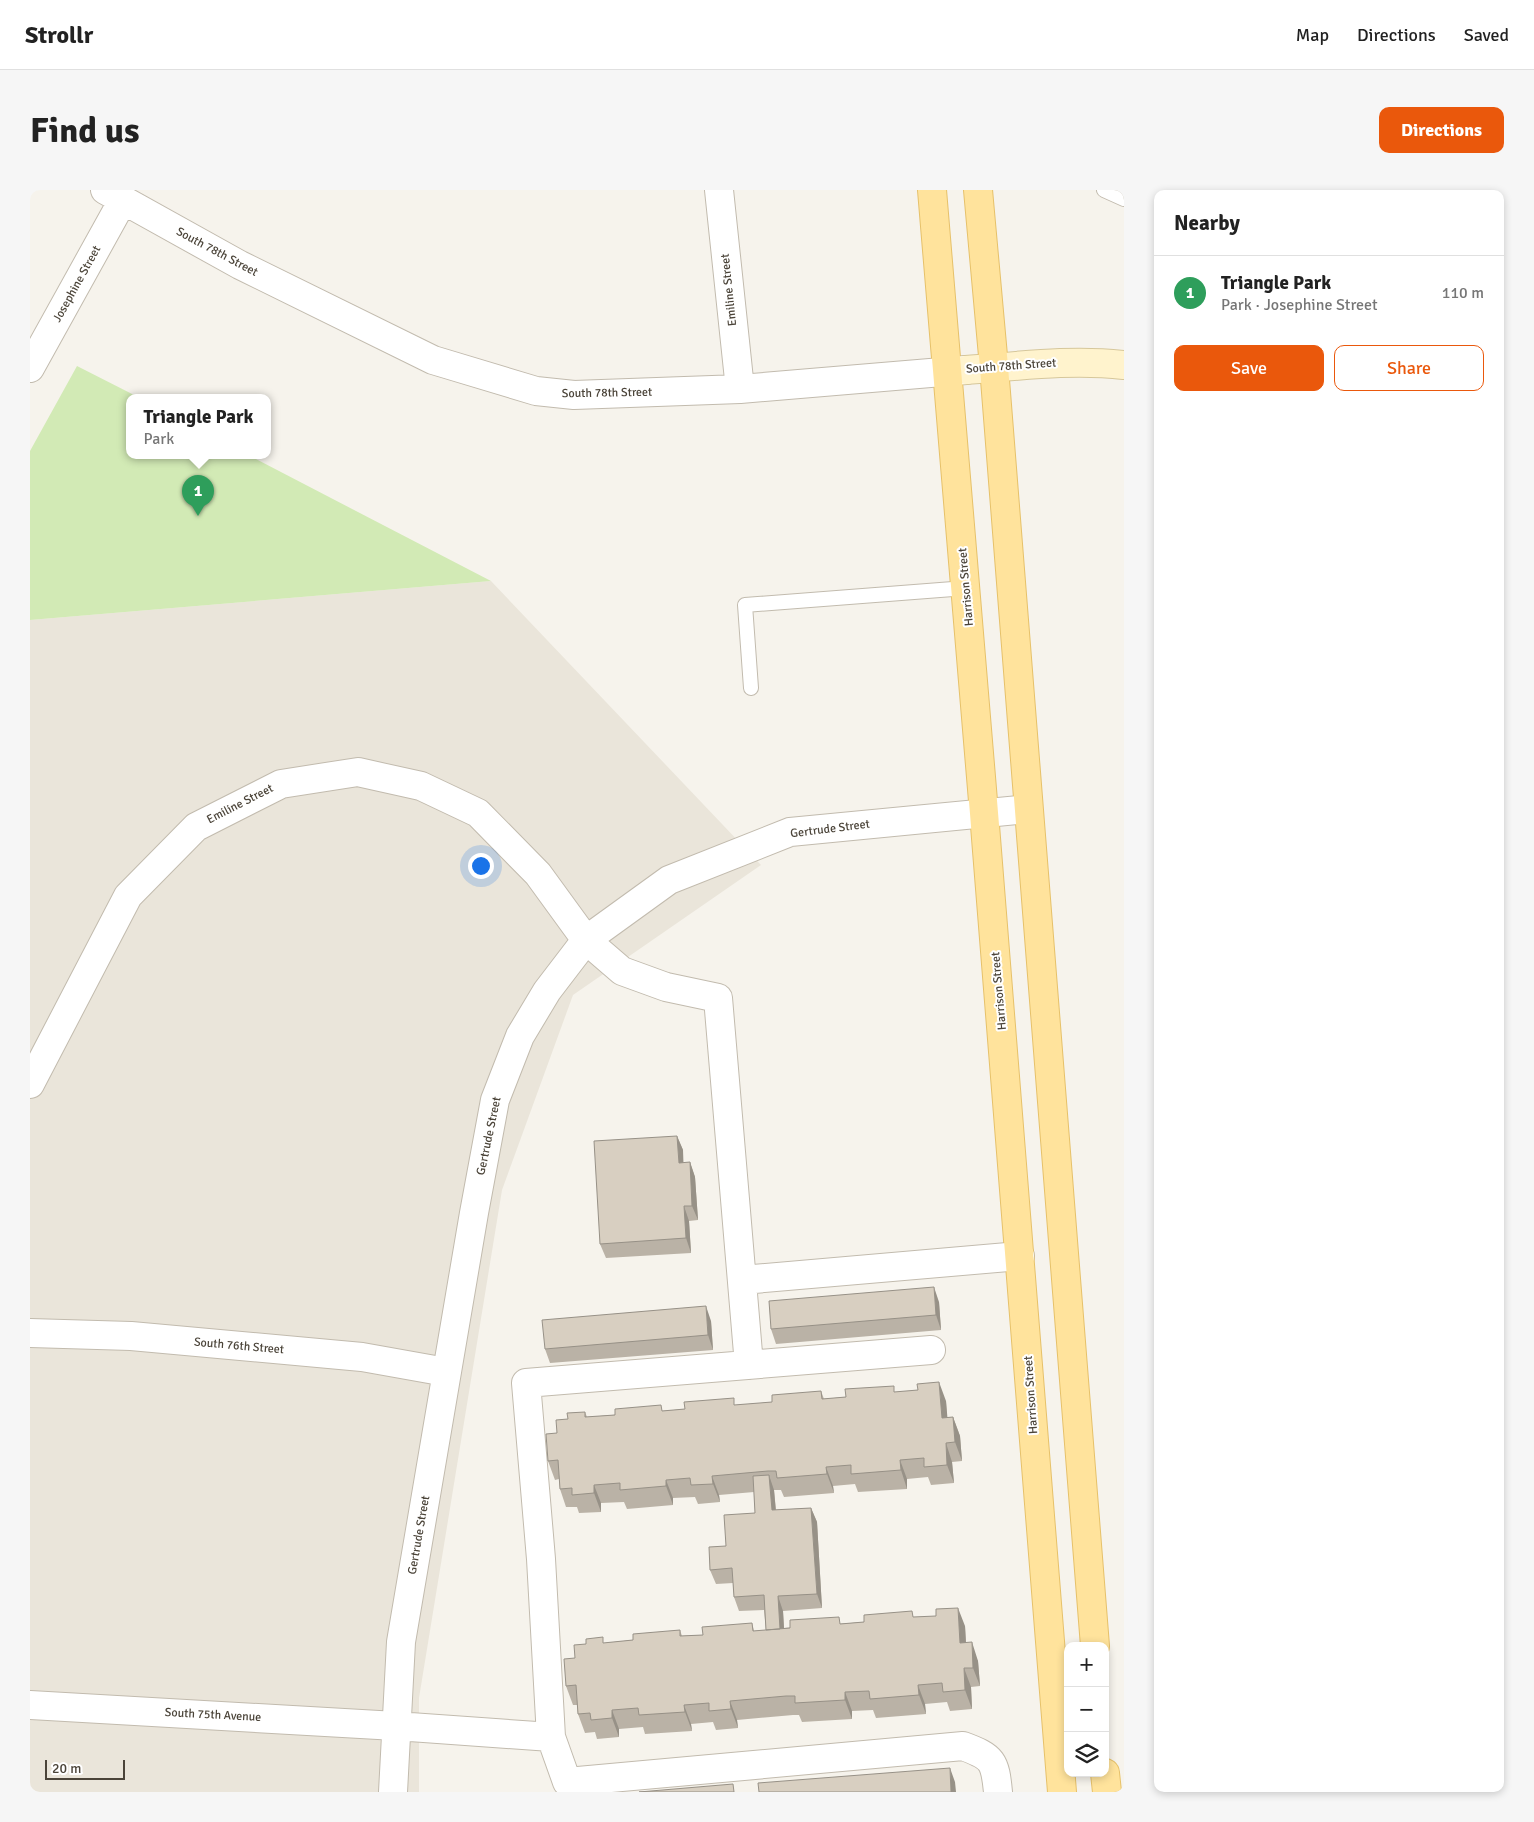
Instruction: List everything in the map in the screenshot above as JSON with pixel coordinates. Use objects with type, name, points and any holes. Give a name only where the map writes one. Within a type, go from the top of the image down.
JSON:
[{"type":"main road","name":"Harrison Street","points":[[932,190],[957,370],[966,588],[1062,1792]]},
{"type":"main road","points":[[978,190],[994,368],[1095,1642]]},
{"type":"main road","points":[[1105,1777],[1107,1792]]},
{"type":"street","name":"Emiline Street","points":[[719,190],[740,389]]},
{"type":"street","name":"South 78th Street","points":[[114,195],[240,265],[432,360],[536,391],[574,396],[740,389],[1050,363],[1099,362],[1124,366]]},
{"type":"street","name":"Josephine Street","points":[[30,368],[114,195]]},
{"type":"street","name":"Emiline Street","points":[[30,1084],[128,896],[196,827],[281,784],[358,772],[421,786],[478,813],[538,874],[586,940],[622,971],[666,987],[718,998],[742,1280]]},
{"type":"street","name":"Gertrude Street","points":[[393,1792],[400,1642],[495,1100],[520,1036],[547,991],[586,940],[669,880],[790,832],[1028,809]]},
{"type":"street","points":[[749,1365],[742,1280],[1020,1256]]},
{"type":"street","name":"South 76th Street","points":[[30,1333],[131,1336],[362,1357],[446,1372]]},
{"type":"street","points":[[931,1350],[526,1383],[540,1559],[551,1737],[567,1782],[963,1746],[989,1759],[996,1769],[998,1792]]},
{"type":"street","name":"South 75th Avenue","points":[[30,1705],[551,1737]]},
{"type":"lane","points":[[1104,190],[1124,199]]},
{"type":"lane","points":[[751,688],[744,605],[966,588]]},
{"type":"shaded area","points":[[491,581],[761,865],[573,995],[502,1190],[419,1698],[419,1792],[30,1792],[30,620]]},
{"type":"green space","points":[[77,366],[132,394],[126,394],[126,459],[256,459],[491,581],[30,620],[30,451]]},
{"type":"building","points":[[677,1136],[679,1163],[690,1162],[692,1206],[684,1206],[686,1238],[600,1244],[594,1141]]},
{"type":"building","points":[[934,1287],[936,1315],[771,1329],[769,1301]]},
{"type":"building","points":[[706,1306],[708,1335],[545,1349],[542,1320]]},
{"type":"building","points":[[939,1382],[942,1418],[953,1417],[955,1442],[946,1443],[947,1465],[924,1467],[924,1458],[900,1460],[901,1470],[851,1474],[851,1465],[826,1467],[827,1474],[777,1478],[776,1471],[768,1471],[712,1476],[713,1484],[691,1485],[690,1478],[666,1480],[666,1486],[620,1490],[620,1483],[594,1485],[594,1493],[572,1495],[572,1488],[560,1489],[558,1460],[548,1461],[546,1434],[557,1433],[556,1420],[568,1419],[567,1413],[585,1412],[585,1417],[615,1415],[615,1409],[661,1405],[662,1411],[685,1409],[684,1402],[734,1398],[734,1405],[772,1402],[772,1395],[821,1391],[822,1399],[846,1397],[845,1389],[894,1386],[894,1392],[918,1390],[917,1384]]},
{"type":"building","points":[[769,1475],[772,1510],[811,1508],[817,1594],[778,1596],[780,1629],[766,1630],[764,1595],[734,1597],[732,1568],[710,1570],[709,1547],[726,1546],[724,1515],[755,1513],[753,1476]]},
{"type":"building","points":[[958,1608],[960,1643],[972,1642],[973,1668],[964,1668],[965,1690],[943,1692],[942,1683],[918,1685],[919,1695],[870,1699],[869,1691],[845,1692],[845,1700],[795,1703],[795,1696],[786,1696],[730,1701],[731,1709],[709,1711],[709,1703],[684,1705],[685,1712],[639,1715],[638,1708],[612,1710],[612,1718],[591,1720],[590,1713],[578,1714],[576,1685],[566,1686],[564,1659],[575,1658],[574,1645],[586,1644],[586,1639],[603,1637],[603,1643],[633,1640],[633,1634],[680,1630],[680,1636],[703,1635],[702,1627],[752,1623],[753,1631],[790,1628],[790,1620],[839,1617],[840,1624],[864,1622],[864,1615],[912,1611],[913,1617],[936,1616],[936,1609]]},
{"type":"building","points":[[950,1768],[951,1792],[759,1792],[758,1783]]},
{"type":"building","points":[[733,1784],[734,1792],[639,1792]]},
{"type":"place","name":"Triangle Park","points":[[198,516]]}]
